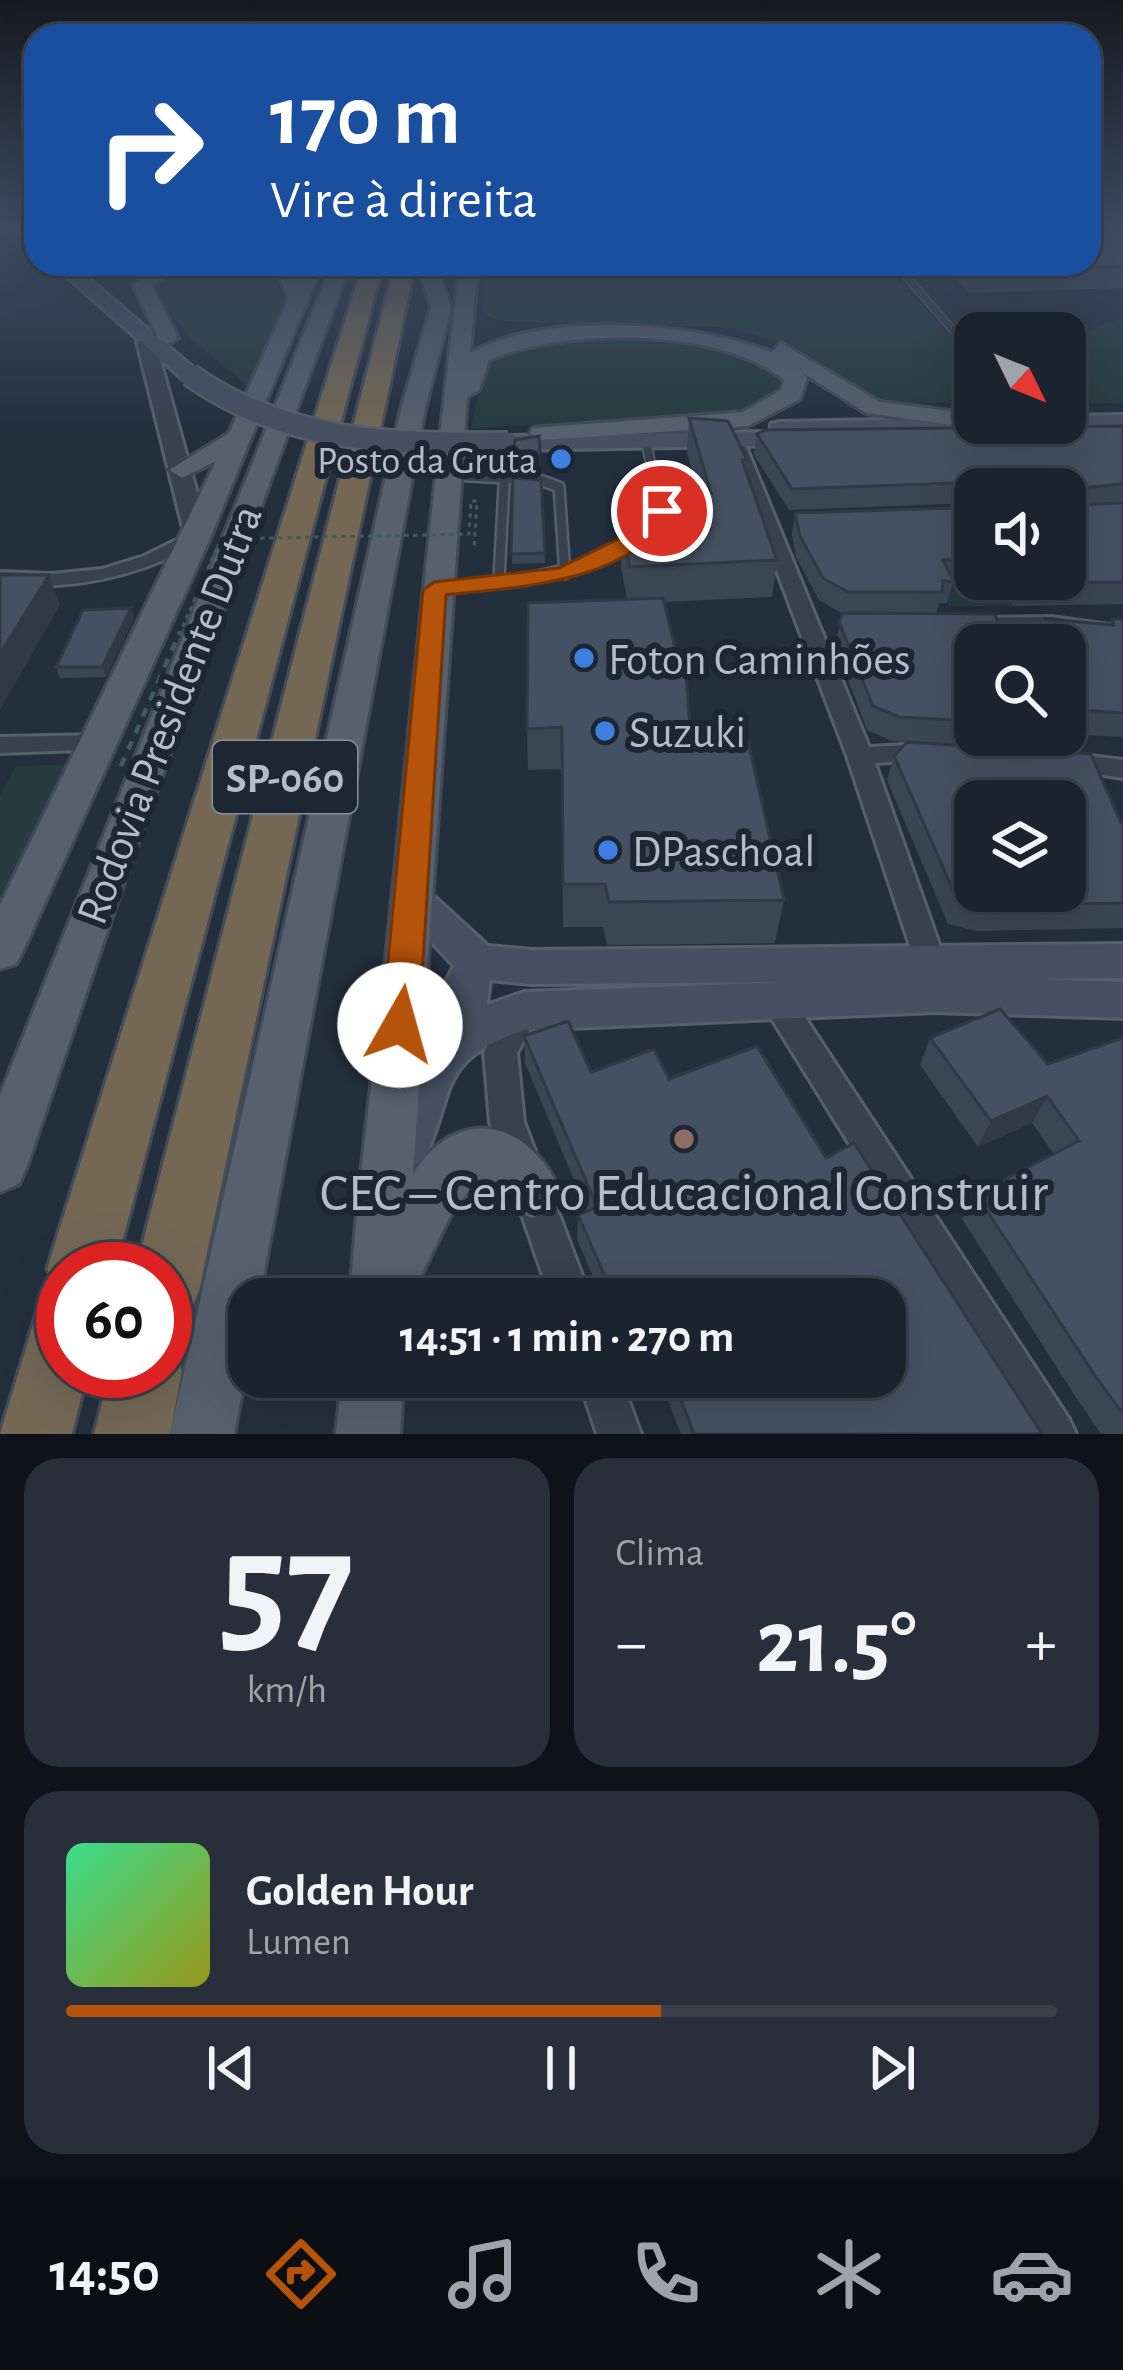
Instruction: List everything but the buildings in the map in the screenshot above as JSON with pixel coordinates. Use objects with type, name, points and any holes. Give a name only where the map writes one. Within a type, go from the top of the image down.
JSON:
[{"type":"highway","name":"Rodovia Presidente Dutra","points":[[89,1242],[362,298]]},
{"type":"highway","name":"SP-060","points":[[176,1242],[397,298]]},
{"type":"highway","points":[[34,1434],[44,1398]]},
{"type":"highway","points":[[132,1434],[140,1398]]},
{"type":"main road","points":[[103,298],[198,373],[217,398],[260,420],[294,430],[396,444],[1116,429]]},
{"type":"main road","points":[[119,298],[156,340]]},
{"type":"main road","points":[[145,298],[156,340]]},
{"type":"main road","points":[[0,951],[111,754],[295,298]]},
{"type":"main road","name":"Rodovia Presidente Dutra","points":[[0,1166],[122,831],[328,298]]},
{"type":"main road","points":[[202,1434],[413,409],[441,307],[438,298]]},
{"type":"main road","points":[[469,298],[475,317],[496,325],[673,327],[758,338],[815,367],[874,408],[954,418]]},
{"type":"main road","points":[[381,1278],[386,1149],[414,902],[434,590],[469,298]]},
{"type":"main road","points":[[447,459],[479,356],[520,338],[725,340],[787,365],[796,378],[792,394],[748,419],[542,433],[507,442]]},
{"type":"main road","points":[[542,433],[954,425]]},
{"type":"main road","points":[[1086,425],[1116,429]]},
{"type":"main road","points":[[182,470],[237,438]]},
{"type":"main road","points":[[414,902],[478,962],[532,967],[1123,961]]},
{"type":"main road","points":[[467,1029],[463,991],[478,962]]},
{"type":"main road","points":[[384,1278],[413,1117],[426,1081],[467,1029],[524,1011],[934,994],[1123,1000]]},
{"type":"main road","points":[[389,1278],[427,1199],[465,1154],[492,1153],[532,1191]]},
{"type":"main road","points":[[368,1434],[371,1398]]},
{"type":"street","points":[[0,578],[105,575],[149,562],[197,536],[156,340]]},
{"type":"street","points":[[447,459],[507,442],[646,447],[1116,429]]},
{"type":"street","points":[[736,442],[777,521],[822,626],[860,756],[930,961]]},
{"type":"street","points":[[943,624],[1052,622],[1123,634]]},
{"type":"street","points":[[1,746],[111,754]]},
{"type":"street","points":[[860,756],[951,754]]},
{"type":"street","points":[[1042,760],[1123,769]]},
{"type":"street","points":[[778,1002],[1054,1434]]},
{"type":"street","points":[[524,1011],[500,1052],[507,1122],[563,1278]]},
{"type":"street","points":[[607,1398],[620,1434]]},
{"type":"lane","points":[[925,298],[953,330]]},
{"type":"lane","points":[[499,579],[507,442]]},
{"type":"lane","points":[[434,590],[565,574],[649,532],[662,511],[646,447]]},
{"type":"lane","points":[[447,459],[503,478],[540,480],[559,487],[565,574]]},
{"type":"path","points":[[111,754],[221,539],[469,534],[471,501],[477,501],[474,548]]},
{"type":"green space","points":[[159,298],[286,298],[252,389],[190,338]]},
{"type":"green space","points":[[484,298],[914,298],[954,338],[954,402],[878,404],[800,353],[762,336],[720,327],[500,321],[483,314]]},
{"type":"green space","points":[[1123,317],[1123,403],[1086,403],[1086,332]]},
{"type":"green space","points":[[680,338],[722,342],[788,378],[784,392],[743,416],[471,428],[486,356],[523,341]]},
{"type":"green space","points":[[954,581],[954,600],[1009,600],[1013,606],[949,606],[937,582]]},
{"type":"green space","points":[[77,764],[0,919],[0,795],[16,766]]},
{"type":"place","name":"Posto da Gruta","points":[[561,459]]},
{"type":"place","name":"Foton Caminhões","points":[[584,658]]},
{"type":"place","name":"Suzuki","points":[[605,731]]},
{"type":"place","name":"DPaschoal","points":[[608,850]]},
{"type":"place","name":"CEC – Centro Educacional Construir","points":[[684,1139]]},
{"type":"route","points":[[400,1025],[414,902],[434,590],[565,574],[649,532],[662,511]]}]
